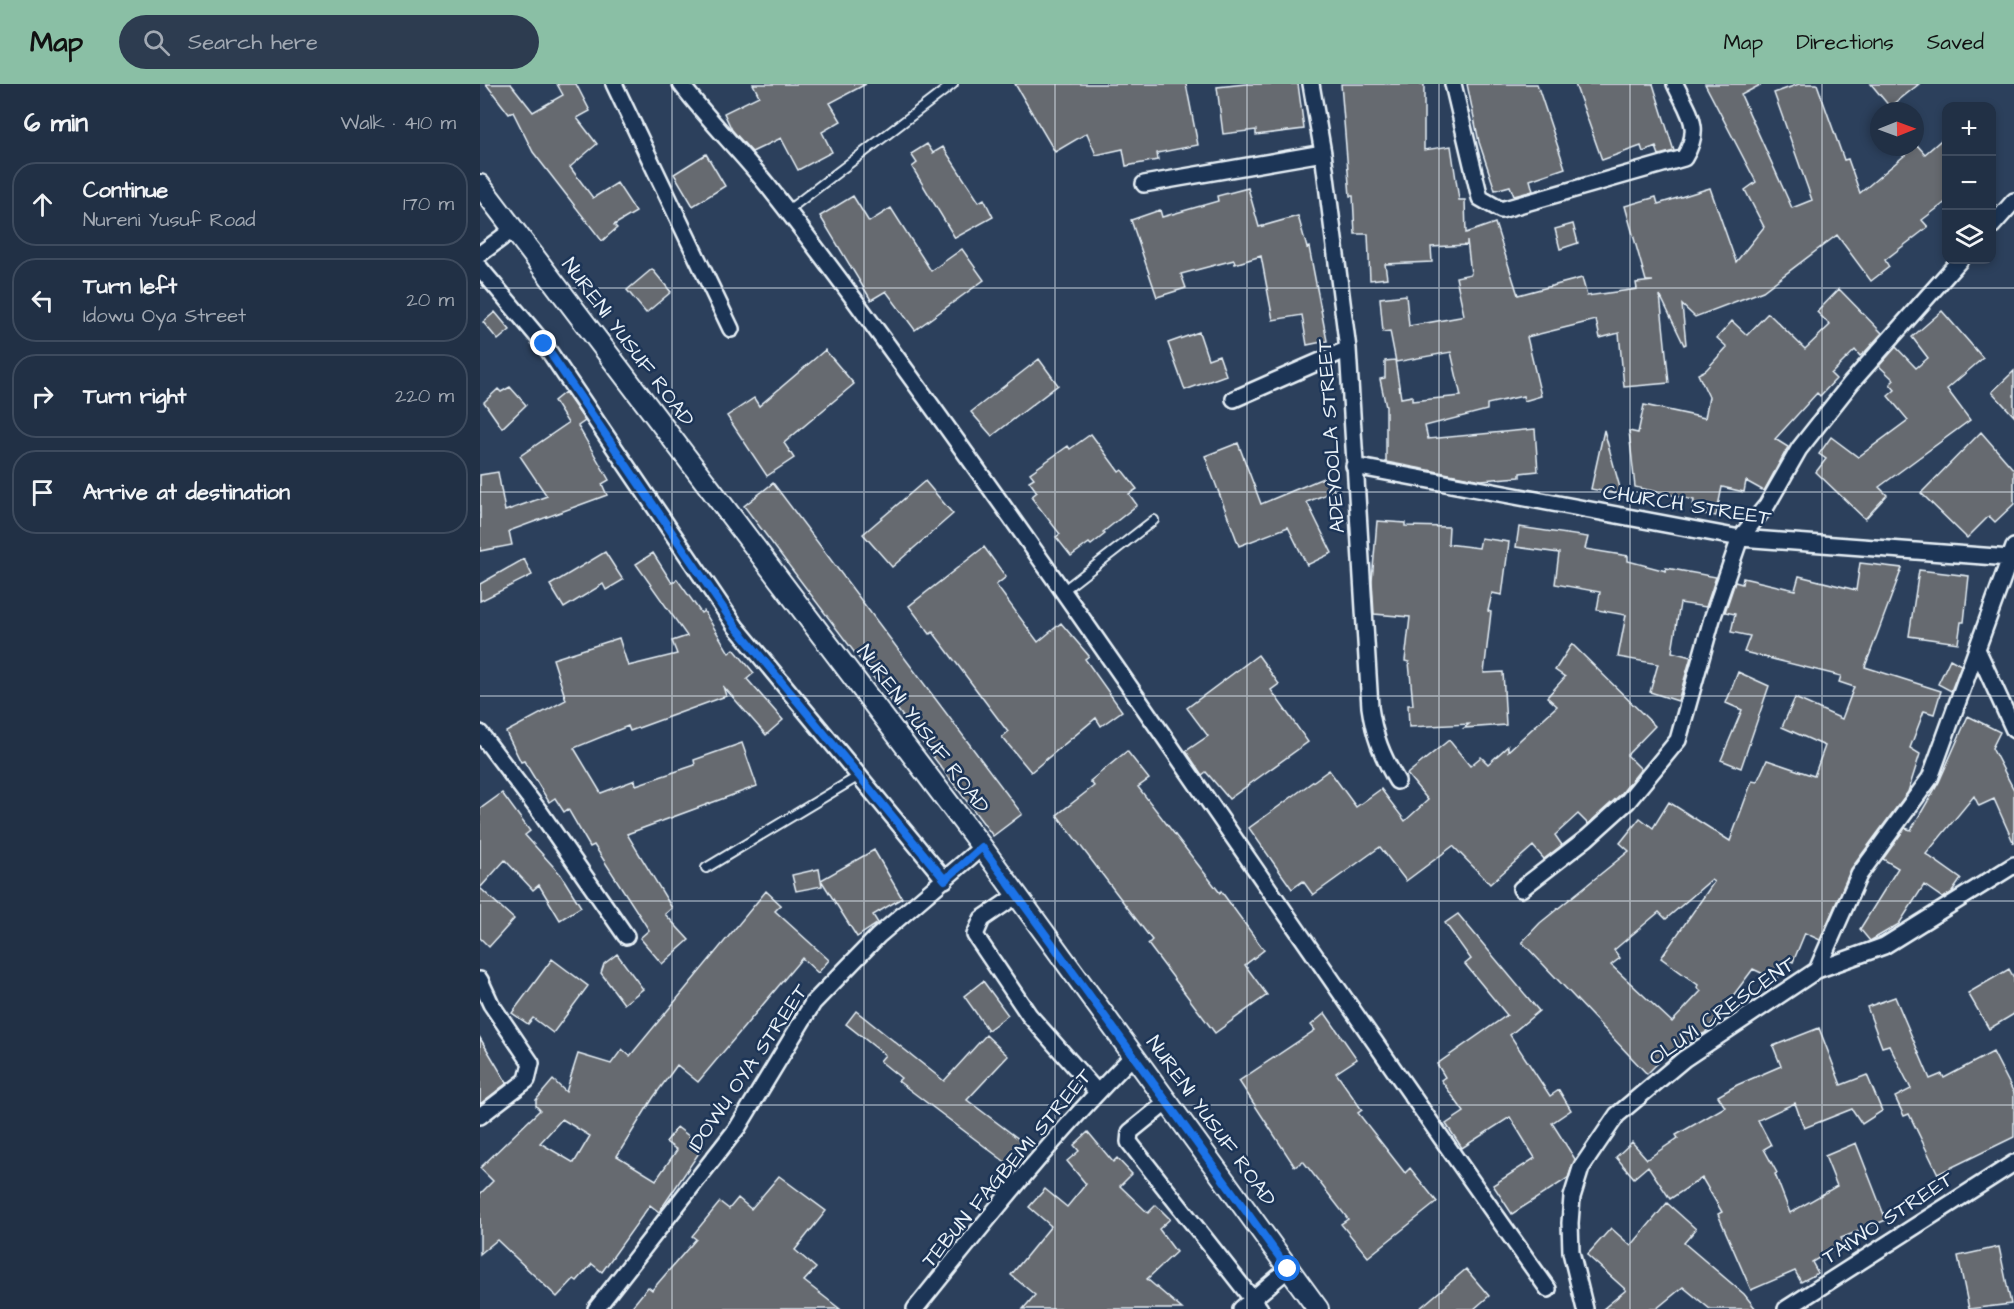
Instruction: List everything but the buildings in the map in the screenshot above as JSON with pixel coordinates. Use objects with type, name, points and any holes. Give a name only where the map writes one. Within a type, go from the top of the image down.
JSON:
[{"type":"street","points":[[614,84],[731,329]]},
{"type":"street","points":[[681,84],[787,211],[866,314],[1064,590],[1394,1074],[1548,1289]]},
{"type":"street","name":"ADEYOOLA STREET","points":[[1311,84],[1323,153],[1348,349],[1370,707],[1374,736],[1381,754],[1397,781]]},
{"type":"street","points":[[1453,84],[1480,198],[1501,210],[1684,158],[1694,142],[1695,128],[1675,84]]},
{"type":"street","points":[[1144,184],[1323,153]]},
{"type":"street","name":"NURENI YUSUF ROAD","points":[[480,185],[982,847],[1318,1309]]},
{"type":"street","points":[[1996,221],[2014,201]]},
{"type":"street","points":[[480,254],[512,230]]},
{"type":"street","points":[[1521,889],[1587,838],[1628,801],[1678,740],[1712,619],[1740,538],[1767,505],[1799,449],[1843,393],[1904,320],[1956,264]]},
{"type":"street","points":[[480,267],[544,344],[736,627],[945,880]]},
{"type":"street","points":[[1234,399],[1348,349]]},
{"type":"street","name":"CHURCH STREET","points":[[1354,465],[1740,538],[2013,556]]},
{"type":"street","name":"OLUYI CRESCENT","points":[[1585,1309],[1572,1252],[1572,1197],[1581,1168],[1617,1115],[1684,1059],[1817,970],[1859,875],[1930,778],[2013,556]]},
{"type":"street","points":[[1977,649],[2014,730]]},
{"type":"street","points":[[480,733],[540,812],[626,936]]},
{"type":"street","name":"IDOWU OYA STREET","points":[[596,1309],[738,1127],[813,1003],[878,936],[982,847]]},
{"type":"street","points":[[1817,970],[1884,946],[2014,865]]},
{"type":"street","points":[[1017,895],[982,919],[975,935],[1029,1015],[1097,1092]]},
{"type":"street","points":[[480,980],[491,1004],[531,1063],[527,1080],[480,1116]]},
{"type":"street","name":"TEBUN FAGBEMI STREET","points":[[915,1309],[1015,1184],[1097,1092],[1133,1056]]},
{"type":"street","points":[[1167,1102],[1130,1132],[1129,1142],[1250,1305],[1288,1269]]},
{"type":"street","name":"TAIWO STREET","points":[[1786,1309],[2014,1163]]},
{"type":"lane","points":[[787,211],[953,84]]},
{"type":"lane","points":[[1064,590],[1154,520]]},
{"type":"lane","points":[[706,868],[859,776]]},
{"type":"route","points":[[544,344],[736,627],[945,880],[982,847],[1288,1269]]}]
